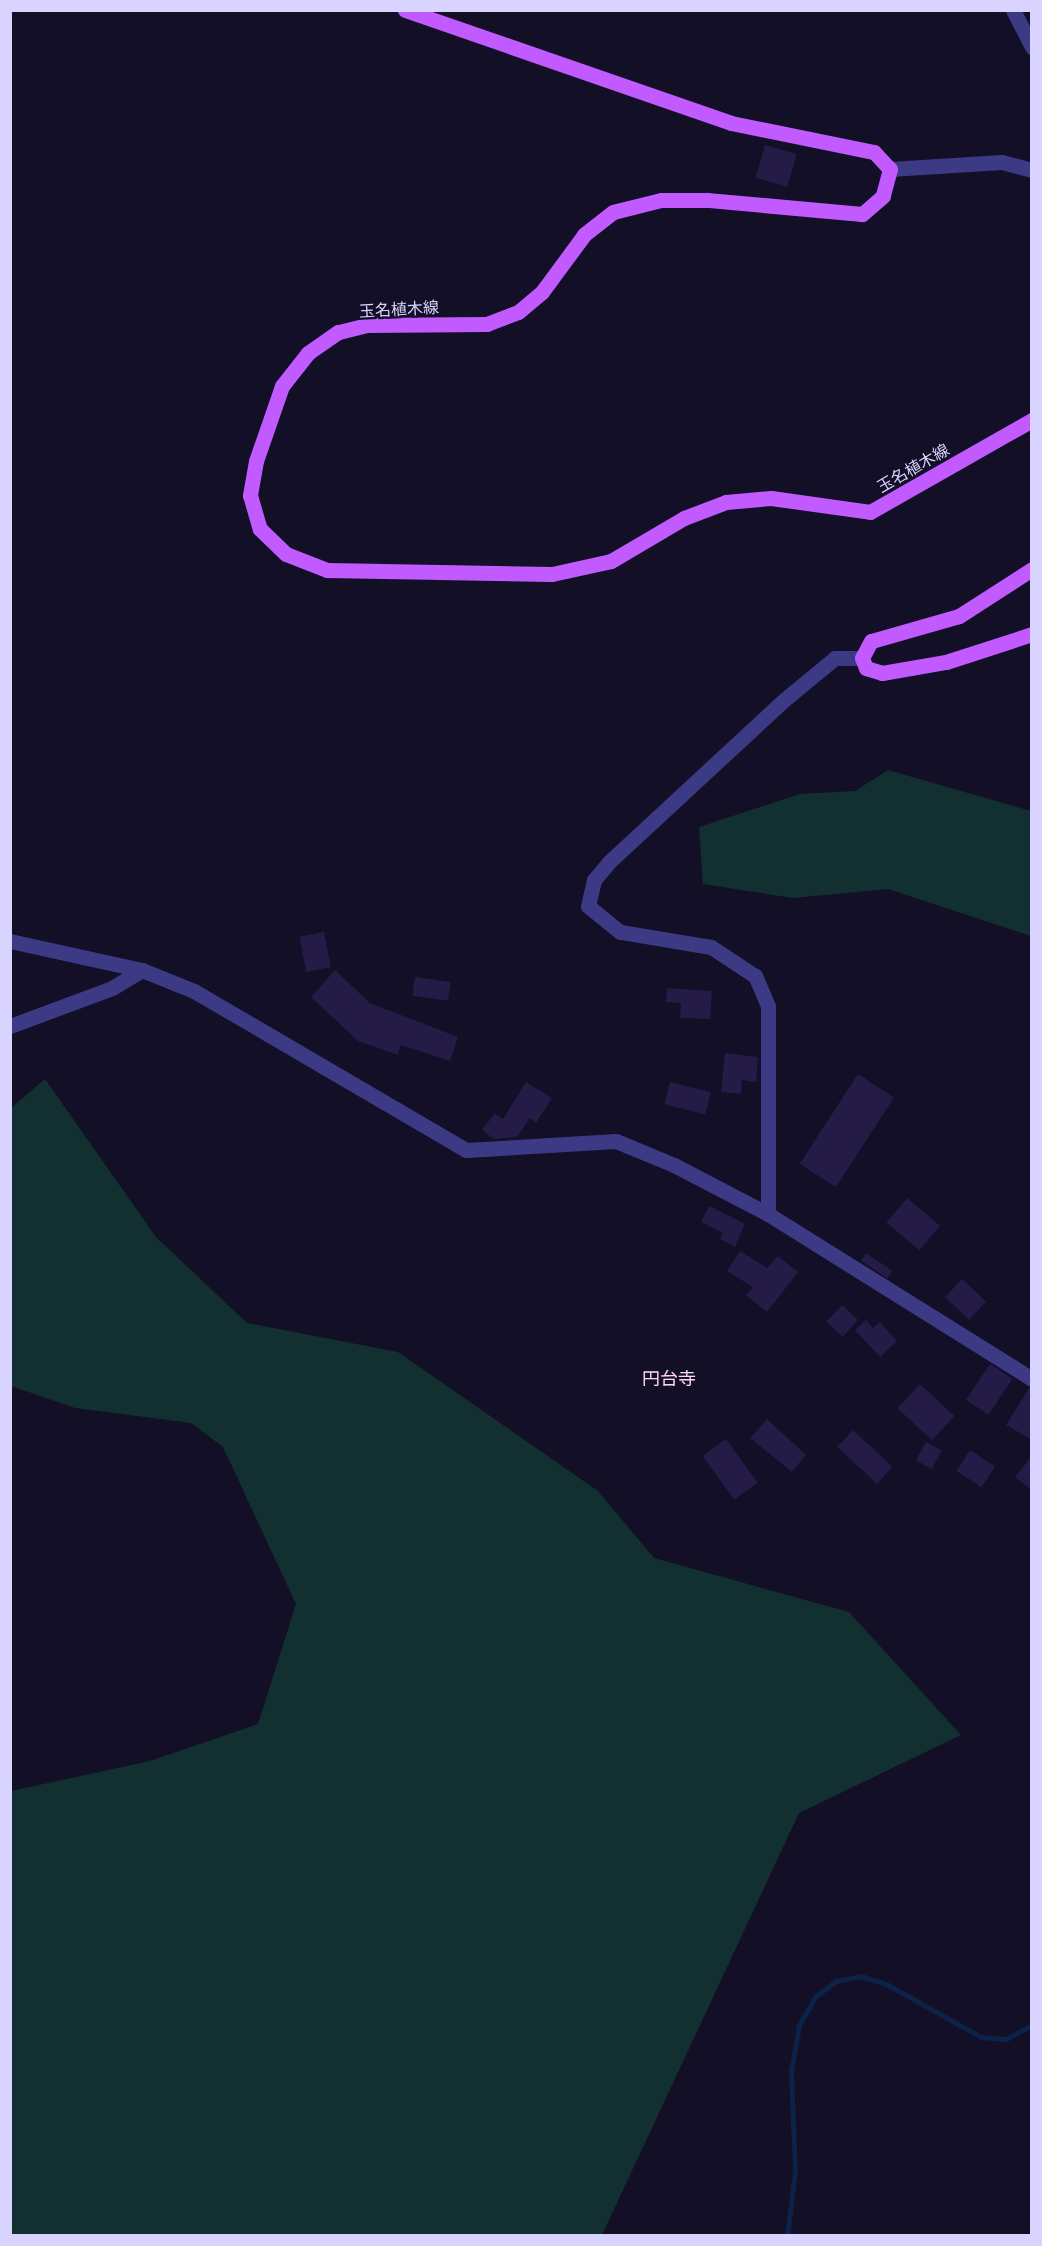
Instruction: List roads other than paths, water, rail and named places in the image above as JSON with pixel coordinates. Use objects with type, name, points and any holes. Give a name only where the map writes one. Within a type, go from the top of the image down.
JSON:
[{"type":"main road","points":[[405,10],[731,123],[874,152],[890,169]]},
{"type":"main road","name":"玉名植木線","points":[[890,169],[883,196],[862,214],[707,200],[661,200],[613,212],[584,235],[542,292],[519,312],[487,324],[367,326],[338,332],[308,353],[282,386],[249,495],[260,529],[286,554],[327,570],[552,574],[611,561],[684,518],[726,502],[771,498],[870,512],[1032,420]]},
{"type":"main road","points":[[1032,569],[959,616],[871,641],[862,658],[866,668],[882,673],[945,662],[1032,634]]},
{"type":"street","points":[[1013,10],[1032,47]]},
{"type":"street","points":[[890,169],[1002,162],[1032,170]]},
{"type":"street","points":[[768,1214],[768,1006],[755,976],[711,947],[620,932],[588,906],[594,880],[609,862],[784,700],[835,658],[862,658]]},
{"type":"street","points":[[10,941],[142,970],[242,1015],[466,1150],[616,1141],[768,1214],[1032,1379]]},
{"type":"street","points":[[10,1026],[112,988],[142,970]]},
{"type":"waterway","points":[[787,2236],[795,2172],[791,2072],[799,2025],[816,1996],[836,1981],[861,1976],[888,1985],[981,2037],[1006,2039],[1032,2025]]},
{"type":"district","name":"円台寺","points":[[669,1379]]}]
